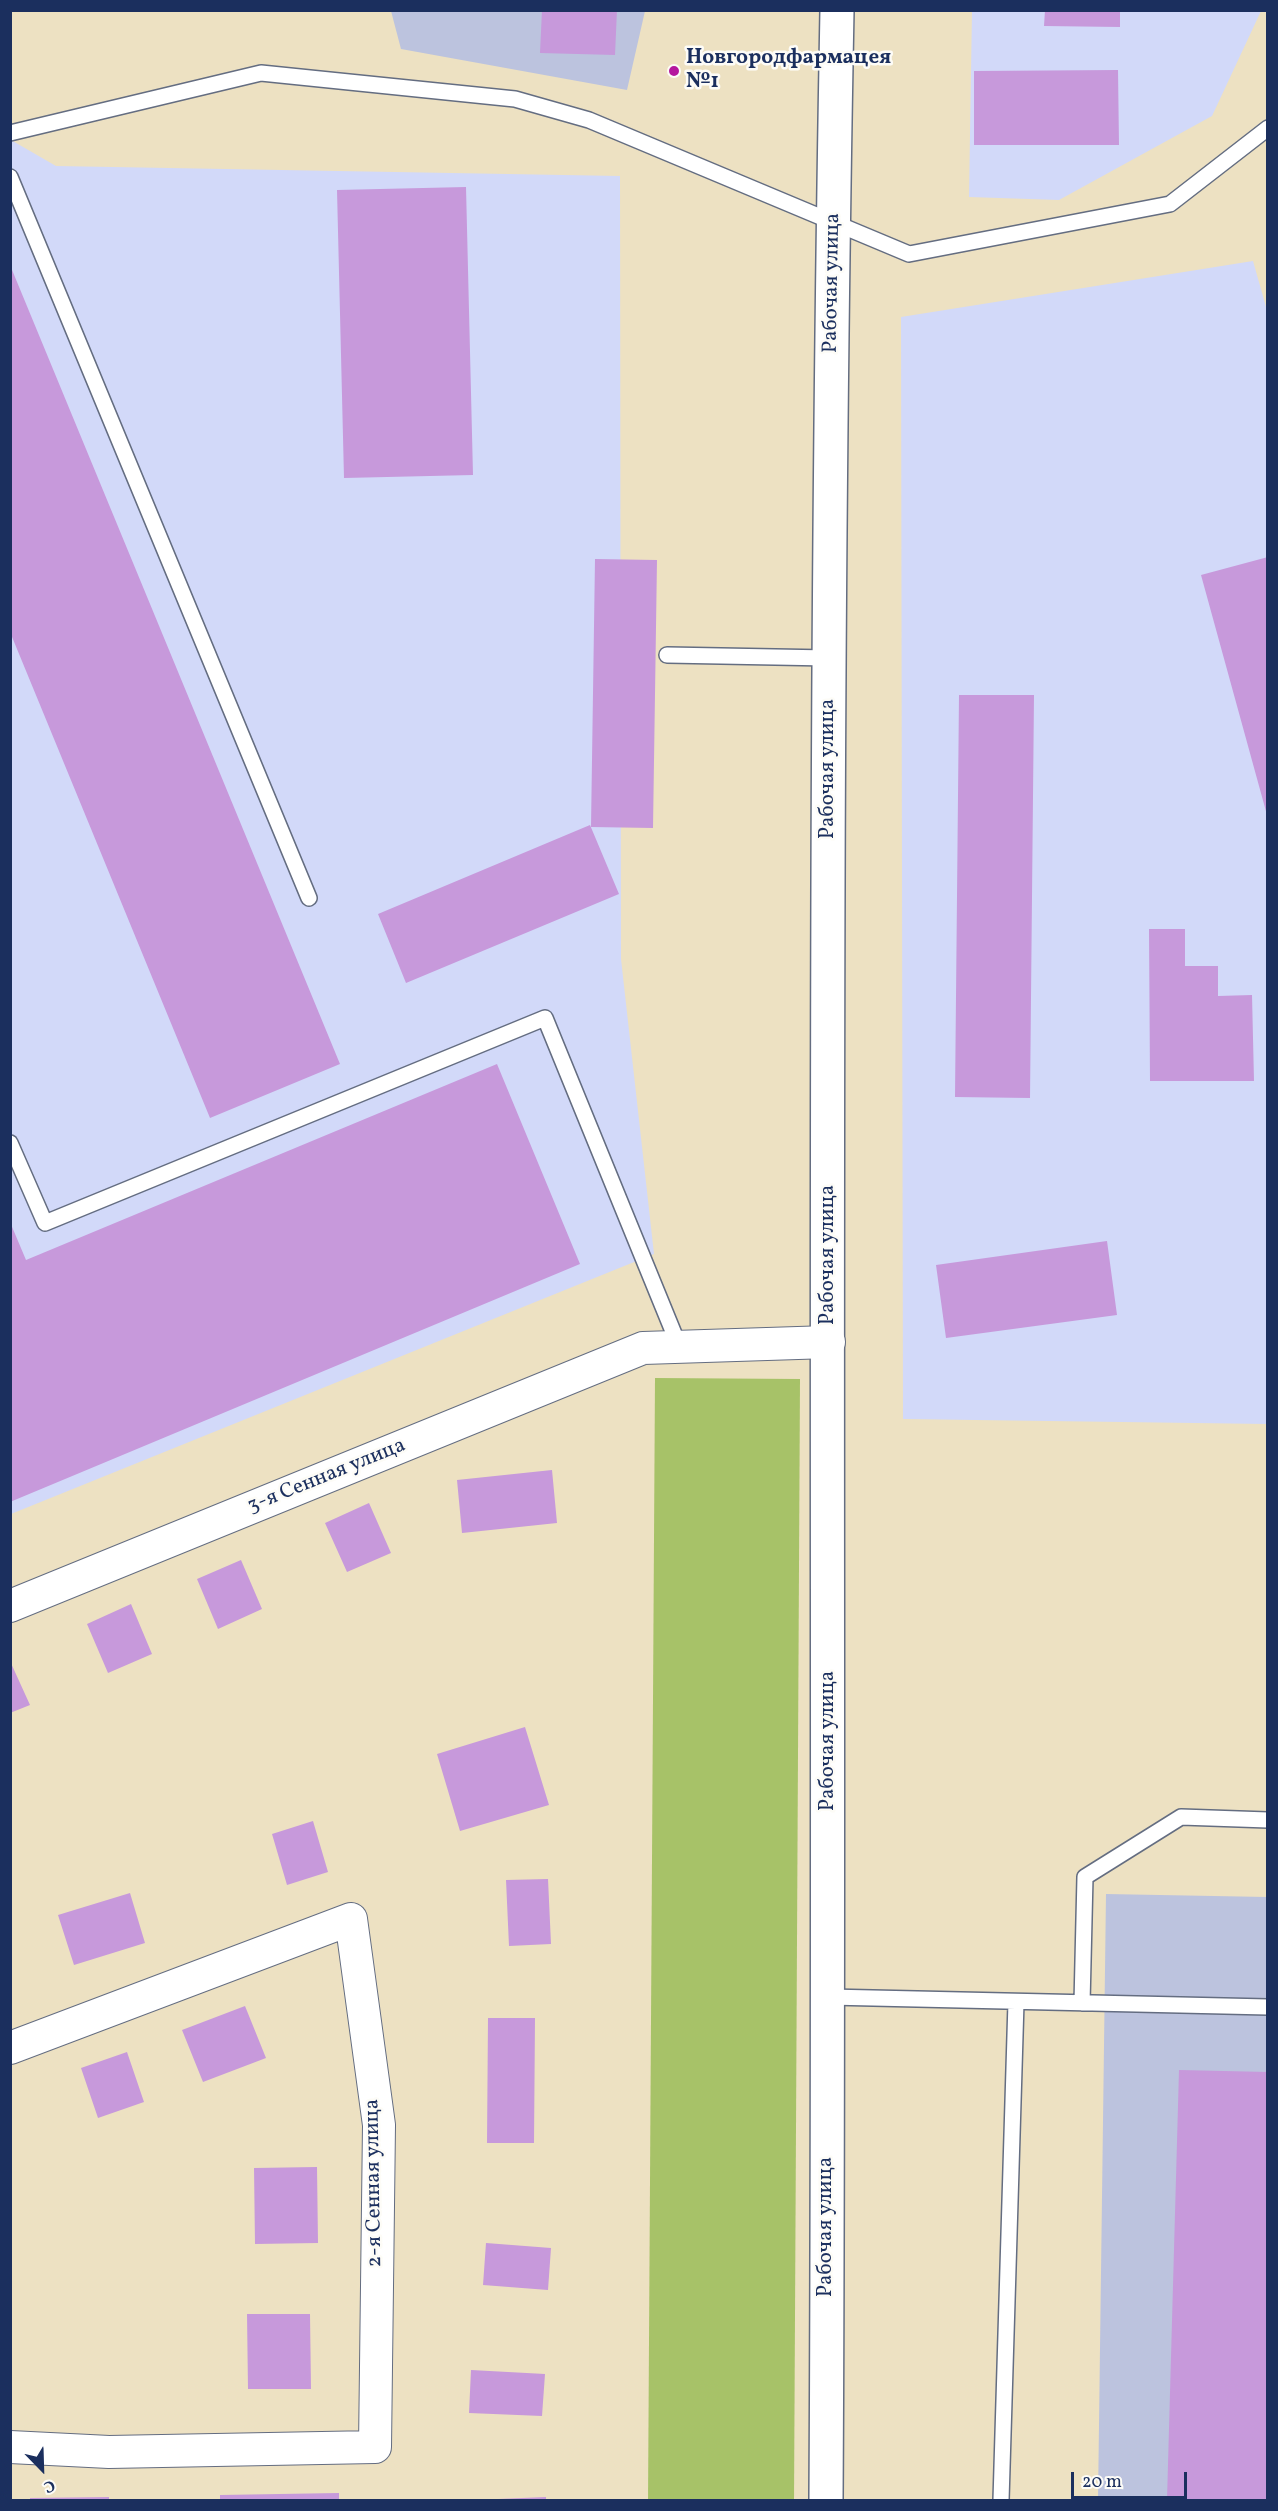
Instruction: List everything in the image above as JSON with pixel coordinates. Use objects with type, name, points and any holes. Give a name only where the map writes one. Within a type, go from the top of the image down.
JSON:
[{"type":"main road","name":"Рабочая улица","points":[[826,2500],[829,1997],[829,658],[837,10]]},
{"type":"street","name":"3-я Сенная улица","points":[[10,1605],[643,1348],[829,1342]]},
{"type":"street","name":"2-я Сенная улица","points":[[10,2049],[351,1919],[379,2137],[375,2448],[109,2452],[10,2447]]},
{"type":"lane","points":[[10,133],[261,73],[515,99],[589,120],[909,254],[1170,204],[1268,128]]},
{"type":"lane","points":[[10,177],[309,898]]},
{"type":"lane","points":[[667,654],[829,658]]},
{"type":"lane","points":[[10,1143],[45,1223],[545,1018],[679,1346]]},
{"type":"lane","points":[[1082,2003],[1085,1877],[1181,1817],[1268,1820]]},
{"type":"lane","points":[[829,1997],[1268,2007]]},
{"type":"lane","points":[[1001,2500],[1016,2001]]},
{"type":"shaded area","points":[[391,11],[645,11],[627,90],[401,49]]},
{"type":"shaded area","points":[[972,11],[1261,11],[1212,116],[1059,200],[969,197]]},
{"type":"shaded area","points":[[11,140],[56,166],[620,176],[621,959],[654,1254],[11,1514]]},
{"type":"shaded area","points":[[1253,261],[1268,314],[1267,1424],[903,1419],[901,317]]},
{"type":"shaded area","points":[[1106,1894],[1267,1897],[1267,2500],[1098,2500]]},
{"type":"green space","points":[[655,1378],[800,1379],[794,2500],[648,2500]]},
{"type":"building","points":[[542,10],[617,10],[615,55],[540,53]]},
{"type":"building","points":[[1045,10],[1120,10],[1120,27],[1044,26]]},
{"type":"building","points":[[1118,70],[1119,145],[974,145],[974,71]]},
{"type":"building","points":[[466,187],[473,475],[344,478],[337,190]]},
{"type":"building","points":[[10,265],[340,1064],[210,1118],[10,632]]},
{"type":"building","points":[[1268,557],[1268,815],[1267,815],[1201,575]]},
{"type":"building","points":[[595,559],[657,560],[653,828],[591,827]]},
{"type":"building","points":[[959,695],[1034,695],[1030,1098],[955,1097]]},
{"type":"building","points":[[590,825],[619,894],[406,983],[378,914]]},
{"type":"building","points":[[1149,929],[1185,929],[1185,966],[1218,966],[1218,996],[1252,995],[1254,1081],[1150,1081]]},
{"type":"building","points":[[497,1064],[580,1264],[10,1502],[10,1222],[26,1260]]},
{"type":"building","points":[[1107,1241],[1117,1315],[946,1338],[936,1265]]},
{"type":"building","points":[[552,1470],[557,1523],[462,1533],[457,1480]]},
{"type":"building","points":[[369,1503],[391,1553],[347,1572],[325,1523]]},
{"type":"building","points":[[241,1560],[262,1609],[218,1629],[197,1579]]},
{"type":"building","points":[[131,1604],[152,1654],[108,1673],[87,1624]]},
{"type":"building","points":[[10,1661],[30,1705],[10,1713]]},
{"type":"building","points":[[525,1727],[549,1805],[460,1831],[437,1754]]},
{"type":"building","points":[[313,1821],[328,1872],[287,1885],[272,1834]]},
{"type":"building","points":[[548,1879],[551,1944],[509,1946],[506,1880]]},
{"type":"building","points":[[130,1893],[145,1943],[74,1965],[58,1915]]},
{"type":"building","points":[[245,2006],[266,2058],[203,2082],[182,2030]]},
{"type":"building","points":[[488,2018],[535,2018],[534,2143],[487,2143]]},
{"type":"building","points":[[127,2052],[144,2102],[98,2118],[81,2068]]},
{"type":"building","points":[[1179,2070],[1268,2072],[1268,2500],[1167,2500]]},
{"type":"building","points":[[317,2167],[318,2243],[255,2244],[254,2168]]},
{"type":"building","points":[[486,2243],[551,2248],[548,2290],[483,2285]]},
{"type":"building","points":[[247,2314],[310,2314],[311,2389],[248,2389]]},
{"type":"building","points":[[471,2370],[545,2374],[542,2416],[469,2413]]},
{"type":"building","points":[[339,2493],[339,2500],[220,2500],[220,2495]]},
{"type":"building","points":[[109,2497],[109,2500],[30,2500],[30,2498]]},
{"type":"building","points":[[546,2497],[546,2500],[498,2500],[498,2499]]},
{"type":"place","name":"Новгородфармацея №1","points":[[674,71]]}]
